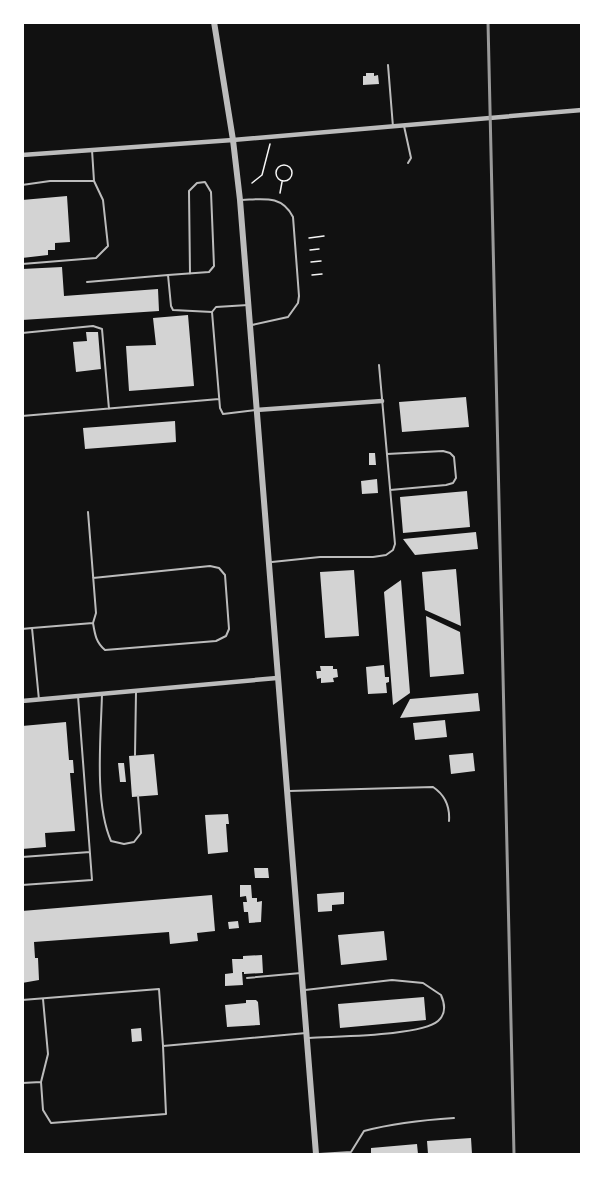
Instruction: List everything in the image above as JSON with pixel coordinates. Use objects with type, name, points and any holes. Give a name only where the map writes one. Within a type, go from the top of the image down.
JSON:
[{"type":"street","points":[[215,22],[240,200],[316,1154]]},
{"type":"street","points":[[22,155],[233,140],[582,110]]},
{"type":"street","points":[[256,410],[381,401]]},
{"type":"street","points":[[22,701],[277,678]]},
{"type":"lane","points":[[388,65],[393,127]]},
{"type":"lane","points":[[404,126],[411,158],[408,164]]},
{"type":"lane","points":[[22,264],[96,258],[108,246],[103,200],[94,181],[92,150]]},
{"type":"lane","points":[[22,185],[50,181],[94,181]]},
{"type":"lane","points":[[87,282],[190,274],[209,272],[214,266],[211,192],[205,182],[197,183],[189,191],[190,274]]},
{"type":"lane","points":[[240,200],[270,199],[288,208],[293,217],[298,303],[288,317],[250,326]]},
{"type":"lane","points":[[168,275],[173,310],[212,312]]},
{"type":"lane","points":[[248,305],[216,307],[212,312],[219,399],[223,414],[256,410]]},
{"type":"lane","points":[[22,333],[93,326],[102,329],[109,409]]},
{"type":"lane","points":[[268,563],[320,557],[373,557],[386,555],[393,550],[395,544],[379,365]]},
{"type":"lane","points":[[22,416],[219,399]]},
{"type":"lane","points":[[387,454],[443,451],[450,453],[454,457],[456,478],[453,483],[446,485],[390,490]]},
{"type":"lane","points":[[88,512],[93,578],[96,613],[93,623],[96,639],[105,650],[216,641],[226,636],[229,629],[225,575],[219,568],[210,566],[93,578]]},
{"type":"lane","points":[[22,629],[93,623]]},
{"type":"lane","points":[[32,628],[39,700]]},
{"type":"lane","points":[[135,755],[136,691]]},
{"type":"lane","points":[[102,694],[100,757],[102,800],[106,829],[111,841],[124,844],[134,842],[141,833],[138,796]]},
{"type":"lane","points":[[22,885],[92,880],[78,696]]},
{"type":"lane","points":[[286,791],[433,787],[440,792],[450,809],[448,821]]},
{"type":"lane","points":[[22,857],[90,852]]},
{"type":"lane","points":[[247,978],[301,973]]},
{"type":"lane","points":[[163,1046],[418,1030],[436,1023],[442,1016],[444,1008],[441,995],[423,983],[417,982],[392,980],[302,990]]},
{"type":"lane","points":[[22,1000],[43,998],[159,989],[166,1114],[51,1123],[43,1110],[41,1082],[48,1054],[43,998]]},
{"type":"lane","points":[[22,1083],[41,1082]]},
{"type":"lane","points":[[316,1154],[351,1153],[364,1131],[403,1122],[454,1118]]},
{"type":"path","points":[[252,183],[262,175],[270,146],[270,137]]},
{"type":"path","points":[[286,166],[291,170],[291,177],[283,181],[277,174],[279,168],[286,166]]},
{"type":"path","points":[[280,193],[283,181]]},
{"type":"path","points":[[309,238],[324,236]]},
{"type":"path","points":[[310,250],[319,249]]},
{"type":"path","points":[[311,262],[321,261]]},
{"type":"path","points":[[312,275],[322,274]]},
{"type":"building","points":[[366,73],[378,75],[379,84],[363,85],[363,76],[366,76]]},
{"type":"building","points":[[67,196],[70,242],[55,243],[55,250],[48,250],[48,255],[22,258],[22,200]]},
{"type":"building","points":[[62,267],[64,296],[158,289],[159,311],[22,320],[22,269]]},
{"type":"building","points":[[188,315],[194,386],[129,391],[126,346],[156,345],[153,318]]},
{"type":"building","points":[[86,332],[98,332],[101,369],[76,372],[73,342],[87,341]]},
{"type":"building","points":[[466,397],[469,427],[402,432],[399,402]]},
{"type":"building","points":[[175,421],[176,442],[85,449],[83,428]]},
{"type":"building","points":[[369,453],[375,453],[376,465],[369,465]]},
{"type":"building","points":[[377,479],[378,493],[362,494],[361,481]]},
{"type":"building","points":[[467,491],[470,527],[403,533],[400,497]]},
{"type":"building","points":[[476,532],[478,549],[415,555],[403,539]]},
{"type":"building","points":[[456,569],[461,626],[425,610],[422,572]]},
{"type":"building","points":[[354,570],[359,636],[325,638],[320,572]]},
{"type":"building","points":[[401,580],[410,693],[393,705],[384,592]]},
{"type":"building","points":[[426,616],[460,632],[464,674],[430,677]]},
{"type":"building","points":[[384,665],[385,677],[389,677],[389,682],[386,683],[387,693],[368,694],[366,667]]},
{"type":"building","points":[[320,666],[333,666],[333,669],[337,669],[338,677],[333,678],[334,682],[321,683],[321,678],[317,679],[316,671],[321,671]]},
{"type":"building","points":[[478,693],[480,711],[400,718],[410,699]]},
{"type":"building","points":[[445,720],[447,737],[415,740],[413,723]]},
{"type":"building","points":[[66,722],[69,760],[73,760],[74,773],[70,773],[75,831],[45,833],[46,847],[22,849],[22,726]]},
{"type":"building","points":[[473,753],[475,771],[451,774],[449,755]]},
{"type":"building","points":[[154,754],[158,795],[132,797],[129,756]]},
{"type":"building","points":[[118,763],[124,763],[126,782],[120,782]]},
{"type":"building","points":[[228,814],[229,824],[226,824],[228,852],[208,854],[205,815]]},
{"type":"building","points":[[254,868],[268,868],[269,878],[255,878]]},
{"type":"building","points":[[240,885],[251,885],[252,898],[257,898],[257,902],[262,901],[261,922],[249,923],[248,912],[244,912],[243,902],[247,902],[246,896],[240,897]]},
{"type":"building","points":[[344,892],[344,904],[332,905],[332,911],[318,912],[317,894]]},
{"type":"building","points":[[212,895],[215,931],[197,933],[198,941],[170,944],[169,932],[34,942],[35,958],[38,958],[39,980],[22,983],[22,911]]},
{"type":"building","points":[[238,921],[239,928],[229,929],[228,922]]},
{"type":"building","points":[[384,931],[387,960],[341,965],[338,935]]},
{"type":"building","points":[[262,955],[263,973],[244,974],[242,972],[243,985],[225,986],[225,974],[233,973],[232,959]]},
{"type":"building","points":[[424,997],[426,1020],[340,1028],[338,1004]]},
{"type":"building","points":[[246,1000],[258,1002],[260,1025],[227,1027],[225,1005],[246,1003]]},
{"type":"building","points":[[141,1028],[142,1041],[132,1042],[131,1029]]},
{"type":"building","points":[[471,1138],[472,1154],[428,1154],[427,1141]]},
{"type":"building","points":[[417,1144],[418,1154],[371,1154],[371,1148]]},
{"type":"railway","points":[[488,22],[514,1154]]}]
